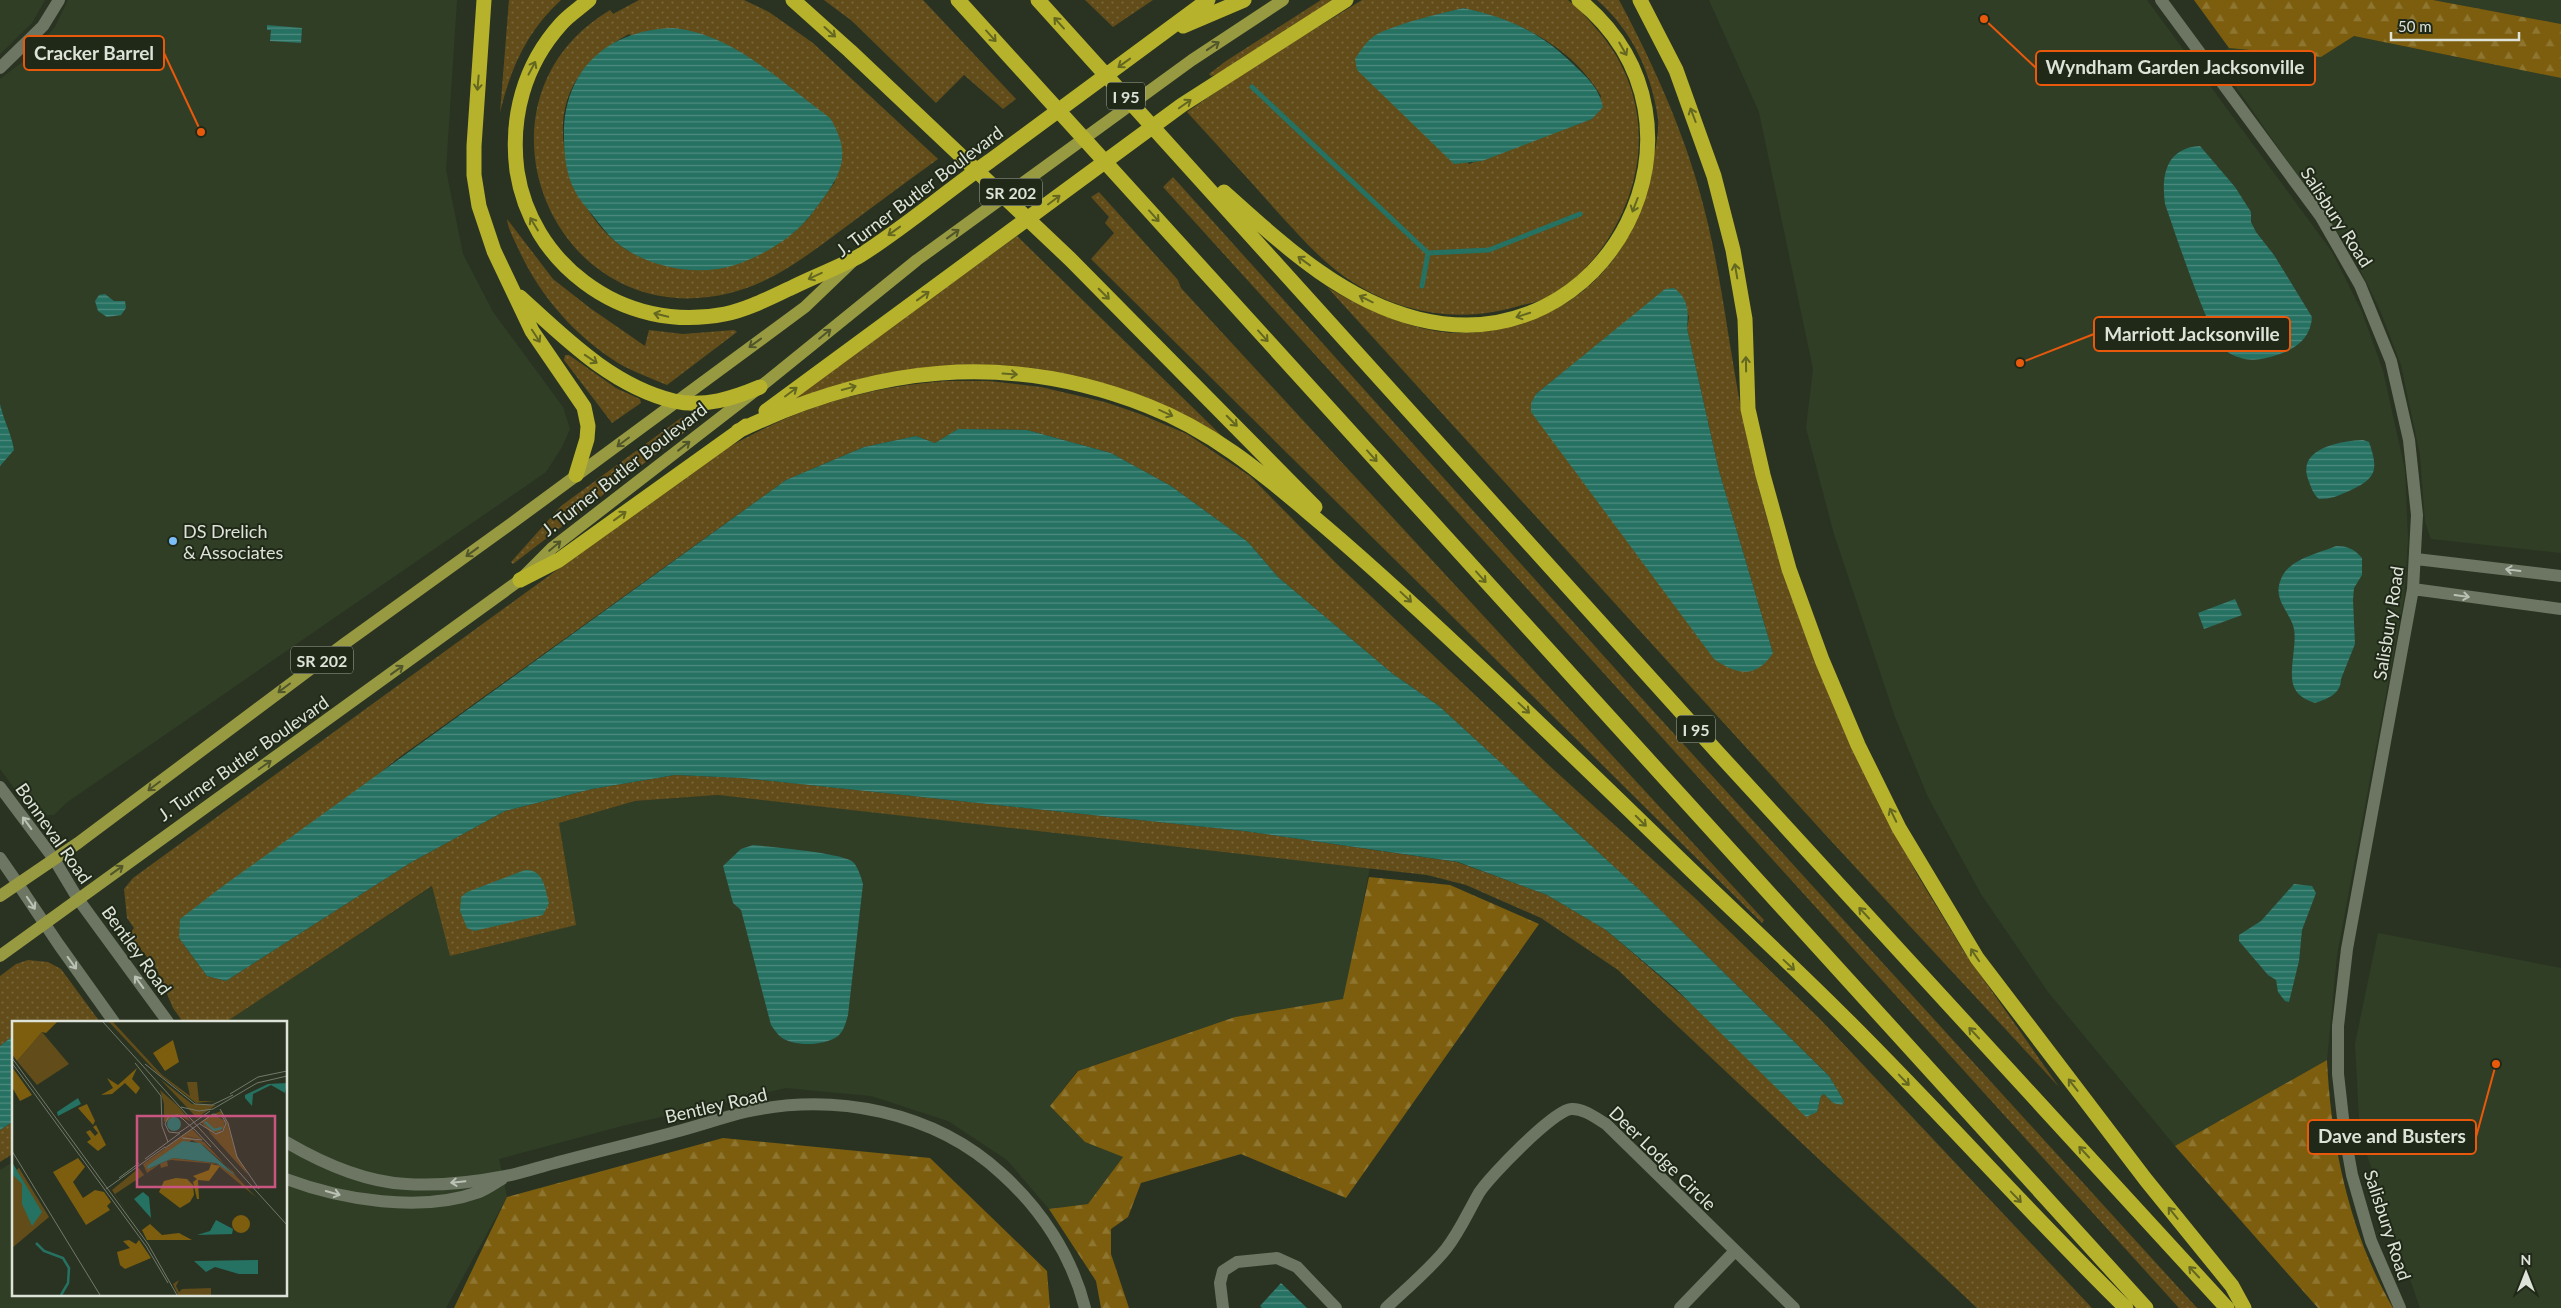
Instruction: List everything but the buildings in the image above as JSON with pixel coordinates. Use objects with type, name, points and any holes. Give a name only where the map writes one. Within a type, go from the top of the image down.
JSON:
[{"type":"highway","points":[[484,0],[475,114],[474,175],[479,206],[494,251],[532,331],[584,407],[588,426],[587,439],[576,475]]},
{"type":"highway","points":[[590,0],[562,22],[542,50],[525,82],[516,115],[514,150],[519,184],[530,217],[550,249],[574,275],[602,295],[630,308],[668,317],[698,317],[726,314],[759,304],[859,256]]},
{"type":"highway","points":[[793,0],[929,125],[1070,259],[1256,444],[1370,564]]},
{"type":"highway","points":[[958,0],[2146,1308]]},
{"type":"highway","name":"I 95","points":[[1038,0],[1719,754],[2227,1308]]},
{"type":"highway","name":"SR 202","points":[[1163,34],[1208,0]]},
{"type":"highway","points":[[1163,34],[1244,0]]},
{"type":"highway","points":[[520,580],[559,560],[1182,106],[1265,50],[1346,0]]},
{"type":"highway","points":[[1170,145],[1289,250],[1344,288],[1384,308],[1418,319],[1463,324],[1495,322],[1534,311],[1564,297],[1599,267],[1613,247],[1636,204],[1647,153],[1644,107],[1631,63],[1620,43],[1606,26],[1579,0]]},
{"type":"highway","points":[[1640,0],[1676,70],[1714,176],[1733,250],[1745,319],[1748,409],[1763,474],[1789,569],[1822,660],[1858,745],[1899,828],[1977,958],[2140,1172],[2232,1286],[2244,1308]]},
{"type":"highway","name":"J. Turner Butler Boulevard","points":[[859,256],[1163,34]]},
{"type":"highway","points":[[515,292],[585,356],[611,373],[675,401],[709,402],[736,397],[760,387]]},
{"type":"highway","points":[[738,431],[798,404],[848,388],[931,373],[968,372],[1012,374],[1060,380],[1109,392],[1184,421],[1257,469],[1370,564],[1570,750],[1844,1017],[2051,1234],[2126,1308]]},
{"type":"main road","name":"J. Turner Butler Boulevard","points":[[0,956],[520,580],[552,548],[760,387],[917,260],[1192,60],[1283,0]]},
{"type":"main road","name":"J. Turner Butler Boulevard","points":[[0,896],[54,859],[805,307],[859,256]]},
{"type":"street","points":[[0,68],[43,26],[59,0]]},
{"type":"street","name":"Salisbury Road","points":[[2161,0],[2321,217],[2367,300],[2391,361],[2409,440],[2416,505],[2416,559],[2413,589],[2348,949],[2338,1026],[2338,1074],[2345,1136],[2352,1175],[2372,1241],[2400,1308]]},
{"type":"street","points":[[2416,559],[2561,576]]},
{"type":"street","points":[[2413,589],[2561,609]]},
{"type":"street","name":"Bonneval Road","points":[[0,786],[54,859],[78,900]]},
{"type":"street","points":[[0,858],[113,1021]]},
{"type":"street","name":"Bentley Road","points":[[78,900],[167,1021]]},
{"type":"street","name":"Bentley Road","points":[[288,1143],[359,1176],[405,1184],[444,1183],[506,1176],[746,1112],[804,1104],[842,1105],[897,1116],[927,1126],[957,1141],[984,1158],[1020,1191],[1041,1215],[1069,1263],[1085,1308]]},
{"type":"street","name":"Deer Lodge Circle","points":[[1386,1308],[1445,1250],[1462,1226],[1480,1192],[1499,1170],[1552,1117],[1571,1108],[1590,1114],[1606,1124],[1794,1308]]},
{"type":"street","name":"Bentley Road","points":[[288,1180],[341,1196],[376,1201],[419,1202],[480,1192],[506,1176]]},
{"type":"street","points":[[1680,1308],[1734,1251]]},
{"type":"street","points":[[1223,1308],[1220,1283],[1223,1271],[1238,1262],[1277,1258],[1296,1267],[1336,1308]]},
{"type":"shaded area","points":[[0,0],[45,0],[32,23],[0,54]]},
{"type":"shaded area","points":[[68,0],[457,0],[446,170],[463,254],[493,312],[563,407],[570,429],[562,447],[546,472],[66,803],[54,815],[43,815],[31,811],[0,769],[0,79],[29,57],[55,27]]},
{"type":"shaded area","points":[[509,0],[561,0],[529,38],[509,81],[500,113]]},
{"type":"shaded area","points":[[639,0],[744,0],[769,12],[813,43],[938,159],[792,266],[746,288],[730,293],[668,297],[615,280],[574,247],[547,202],[534,151],[539,99],[564,50],[610,10],[613,14]],"holes":[[[629,34],[835,182],[807,220],[793,233],[700,270],[656,263],[635,255],[617,243],[601,227],[587,208],[575,186],[567,163],[563,139],[564,115],[570,92],[592,60]]]},
{"type":"shaded area","points":[[824,0],[923,0],[1016,99],[1003,109],[964,75],[936,103],[852,21]]},
{"type":"shaded area","points":[[1085,0],[1153,0],[1113,27]]},
{"type":"shaded area","points":[[1321,0],[1333,0],[1219,74],[1211,76],[1209,74],[1226,61]]},
{"type":"shaded area","points":[[1362,0],[1568,0],[1601,34],[1618,59],[1630,85],[1637,111],[1639,139],[1637,166],[1630,193],[1619,220],[1598,253],[1571,282],[1546,298],[1498,311],[1476,314],[1455,315],[1414,309],[1373,294],[1331,266],[1311,248],[1187,112],[1249,69]],"holes":[[[1463,8],[1483,13],[1541,37],[1574,62],[1589,78],[1601,96],[1592,119],[1469,164],[1375,36],[1421,19]]]},
{"type":"shaded area","points":[[1597,0],[1619,0],[1659,81],[1692,166],[1701,195],[1713,248],[1743,418],[1771,531],[1782,568],[1879,802],[1918,876],[1963,950],[2059,1087],[1832,842],[1328,288],[1358,304],[1406,324],[1439,331],[1473,333],[1506,328],[1555,310],[1598,278],[1622,247],[1639,213],[1650,176],[1658,128],[1655,102],[1645,69],[1630,39]],"holes":[[[1674,288],[1689,317],[1687,328],[1719,471],[1773,653],[1536,394],[1665,290]]]},
{"type":"shaded area","points":[[1709,0],[2147,0],[2332,252],[2362,312],[2383,371],[2405,470],[2408,539],[2404,598],[2337,955],[2327,1060],[2175,1146],[2048,992],[1981,894],[1928,797],[1895,717],[1834,534],[1806,428],[1813,369],[1759,112]]},
{"type":"shaded area","points":[[2434,0],[2561,0],[2561,24]]},
{"type":"shaded area","points":[[2354,36],[2561,78],[2561,553],[2431,539],[2425,522],[2420,455],[2401,365],[2380,310],[2353,255],[2215,57],[2229,48],[2321,57]]},
{"type":"shaded area","points":[[1173,177],[1655,713],[2197,1308],[2179,1308],[1163,187]]},
{"type":"shaded area","points":[[1099,192],[1178,280],[1181,288],[1764,920],[1762,923],[1091,259],[1114,233],[1105,223],[1109,217],[1091,197]]},
{"type":"shaded area","points":[[507,219],[553,279],[590,308],[645,346],[649,330],[683,334],[734,330],[737,332],[667,385],[630,369],[602,352],[559,313],[536,282],[511,234]]},
{"type":"shaded area","points":[[1017,236],[1225,439],[1149,399],[1124,390],[1071,376],[996,365],[945,366],[857,380],[789,401]]},
{"type":"shaded area","points":[[565,355],[569,355],[616,388],[640,399],[641,403],[612,423],[564,360]]},
{"type":"shaded area","points":[[945,381],[989,381],[1041,387],[1105,402],[1140,414],[1187,434],[1250,476],[1337,564],[1553,769],[1696,899],[1820,1019],[2092,1308],[1977,1308],[1618,970],[1541,918],[1466,885],[1427,875],[718,795],[635,801],[559,823],[576,925],[450,956],[432,886],[228,1021],[182,1021],[173,1008],[156,968],[129,935],[134,928],[127,918],[124,889],[133,878],[711,458],[739,441],[795,415],[824,404],[882,389]],"holes":[[[958,429],[1027,430],[1111,453],[1171,486],[1248,542],[1278,577],[1393,674],[1439,706],[1644,894],[1829,1076],[1844,1101],[1833,1103],[1824,1094],[1821,1096],[1817,1112],[1606,930],[1547,895],[1457,862],[1244,831],[742,778],[675,775],[592,789],[505,811],[410,863],[226,981],[207,976],[179,938],[397,759],[786,480],[864,447],[916,436],[935,443]]]},
{"type":"shaded area","points":[[681,418],[698,422],[513,564],[511,562],[561,506]]},
{"type":"shaded area","points":[[718,795],[1370,867],[1344,999],[1235,1017],[1077,1071],[1050,1106],[1085,1142],[1123,1157],[1088,1204],[1049,1209],[1007,1160],[948,1121],[871,1096],[786,1088],[622,1126],[499,1159],[507,1197],[446,1308],[0,1308],[0,1170],[12,1162],[12,1296],[288,1296],[288,1021],[228,1021],[433,886],[450,956],[575,925],[559,823],[635,801]]},
{"type":"shaded area","points":[[2378,933],[2561,968],[2561,1308],[2420,1308],[2360,1135],[2355,1044]]},
{"type":"shaded area","points":[[28,960],[48,962],[61,969],[99,1021],[12,1021],[12,1037],[0,1046],[0,976],[16,964]]},
{"type":"shaded area","points":[[12,1122],[12,1154],[0,1162],[0,1130]]},
{"type":"green space","points":[[2194,0],[2433,0],[2561,24],[2561,78],[2354,36],[2321,57],[2229,48]]},
{"type":"green space","points":[[1369,877],[1450,885],[1539,924],[1346,1198],[1241,1154],[1141,1183],[1128,1217],[1111,1229],[1111,1254],[1129,1308],[1101,1308],[1096,1281],[1049,1209],[1088,1204],[1123,1157],[1085,1142],[1050,1106],[1078,1071],[1235,1017],[1343,999]]},
{"type":"green space","points":[[2327,1060],[2333,1124],[2345,1188],[2365,1250],[2393,1308],[2318,1308],[2175,1146]]},
{"type":"green space","points":[[723,1138],[930,1158],[1047,1271],[1050,1308],[454,1308],[507,1197]]},
{"type":"water","points":[[1463,8],[1510,22],[1550,44],[1589,80],[1599,95],[1603,107],[1592,119],[1482,161],[1454,164],[1357,70],[1355,59],[1368,41],[1393,27]]},
{"type":"water","points":[[267,25],[302,28],[301,43],[270,41],[271,30],[267,30]]},
{"type":"water","points":[[673,28],[695,32],[717,40],[756,62],[830,118],[841,145],[842,157],[836,178],[806,221],[788,237],[768,250],[746,261],[721,269],[689,270],[673,268],[642,258],[628,251],[610,236],[583,204],[571,183],[567,170],[564,144],[566,113],[571,92],[581,74],[593,58],[609,46],[628,36]]},
{"type":"water","points":[[2200,146],[2235,187],[2251,212],[2251,222],[2256,232],[2274,255],[2312,317],[2306,335],[2298,345],[2287,351],[2252,360],[2233,355],[2226,351],[2219,343],[2202,306],[2165,204],[2164,193],[2165,173],[2173,158],[2189,148]]},
{"type":"water","points":[[1674,288],[1685,301],[1688,316],[1687,328],[1719,471],[1773,653],[1767,661],[1753,671],[1738,671],[1714,659],[1531,412],[1531,403],[1536,394],[1665,289]]},
{"type":"water","points":[[105,294],[114,301],[125,301],[126,308],[121,315],[107,317],[98,311],[95,301],[99,295]]},
{"type":"water","points":[[0,404],[14,450],[0,466]]},
{"type":"water","points":[[958,429],[1027,430],[1111,453],[1171,486],[1248,542],[1278,577],[1393,674],[1439,706],[1644,894],[1829,1076],[1844,1101],[1842,1105],[1833,1103],[1824,1094],[1821,1096],[1817,1112],[1806,1117],[1676,989],[1606,930],[1547,895],[1458,862],[1244,831],[742,778],[675,775],[592,789],[505,811],[410,863],[226,981],[207,976],[179,938],[180,919],[223,886],[786,480],[864,447],[916,436],[935,443]]},
{"type":"water","points":[[2363,440],[2369,442],[2374,460],[2373,473],[2370,478],[2358,487],[2341,494],[2331,498],[2319,499],[2308,479],[2306,468],[2309,460],[2323,448],[2344,442]]},
{"type":"water","points":[[2336,546],[2351,549],[2362,558],[2362,575],[2354,588],[2353,600],[2355,644],[2339,689],[2328,698],[2315,703],[2298,693],[2292,681],[2295,636],[2292,623],[2280,599],[2279,586],[2285,572],[2297,562]]},
{"type":"water","points":[[2235,599],[2242,615],[2204,629],[2198,613]]},
{"type":"water","points":[[753,845],[836,856],[853,862],[859,872],[863,884],[848,1015],[842,1032],[825,1042],[801,1044],[786,1040],[771,1025],[741,910],[733,903],[723,866],[741,849]]},
{"type":"water","points":[[525,870],[540,876],[545,886],[549,903],[543,915],[474,931],[467,928],[460,911],[461,897],[467,892]]},
{"type":"water","points":[[2294,884],[2312,886],[2316,893],[2302,930],[2299,961],[2289,1002],[2285,1001],[2278,992],[2276,980],[2268,975],[2239,941],[2239,935],[2261,921]]},
{"type":"water","points":[[12,1037],[12,1122],[0,1130],[0,1046]]},
{"type":"water","points":[[1281,1283],[1307,1308],[1262,1308],[1260,1306]]},
{"type":"waterway","points":[[1252,87],[1428,253],[1489,250],[1580,214]]},
{"type":"waterway","points":[[1422,286],[1428,253]]},
{"type":"place","name":"Wyndham Garden Jacksonville","points":[[1984,19]]},
{"type":"place","name":"Cracker Barrel","points":[[201,132]]},
{"type":"place","name":"Marriott Jacksonville","points":[[2020,363]]},
{"type":"place","name":"DS Drelich & Associates","points":[[173,541]]},
{"type":"place","name":"Dave and Busters","points":[[2496,1064]]}]
